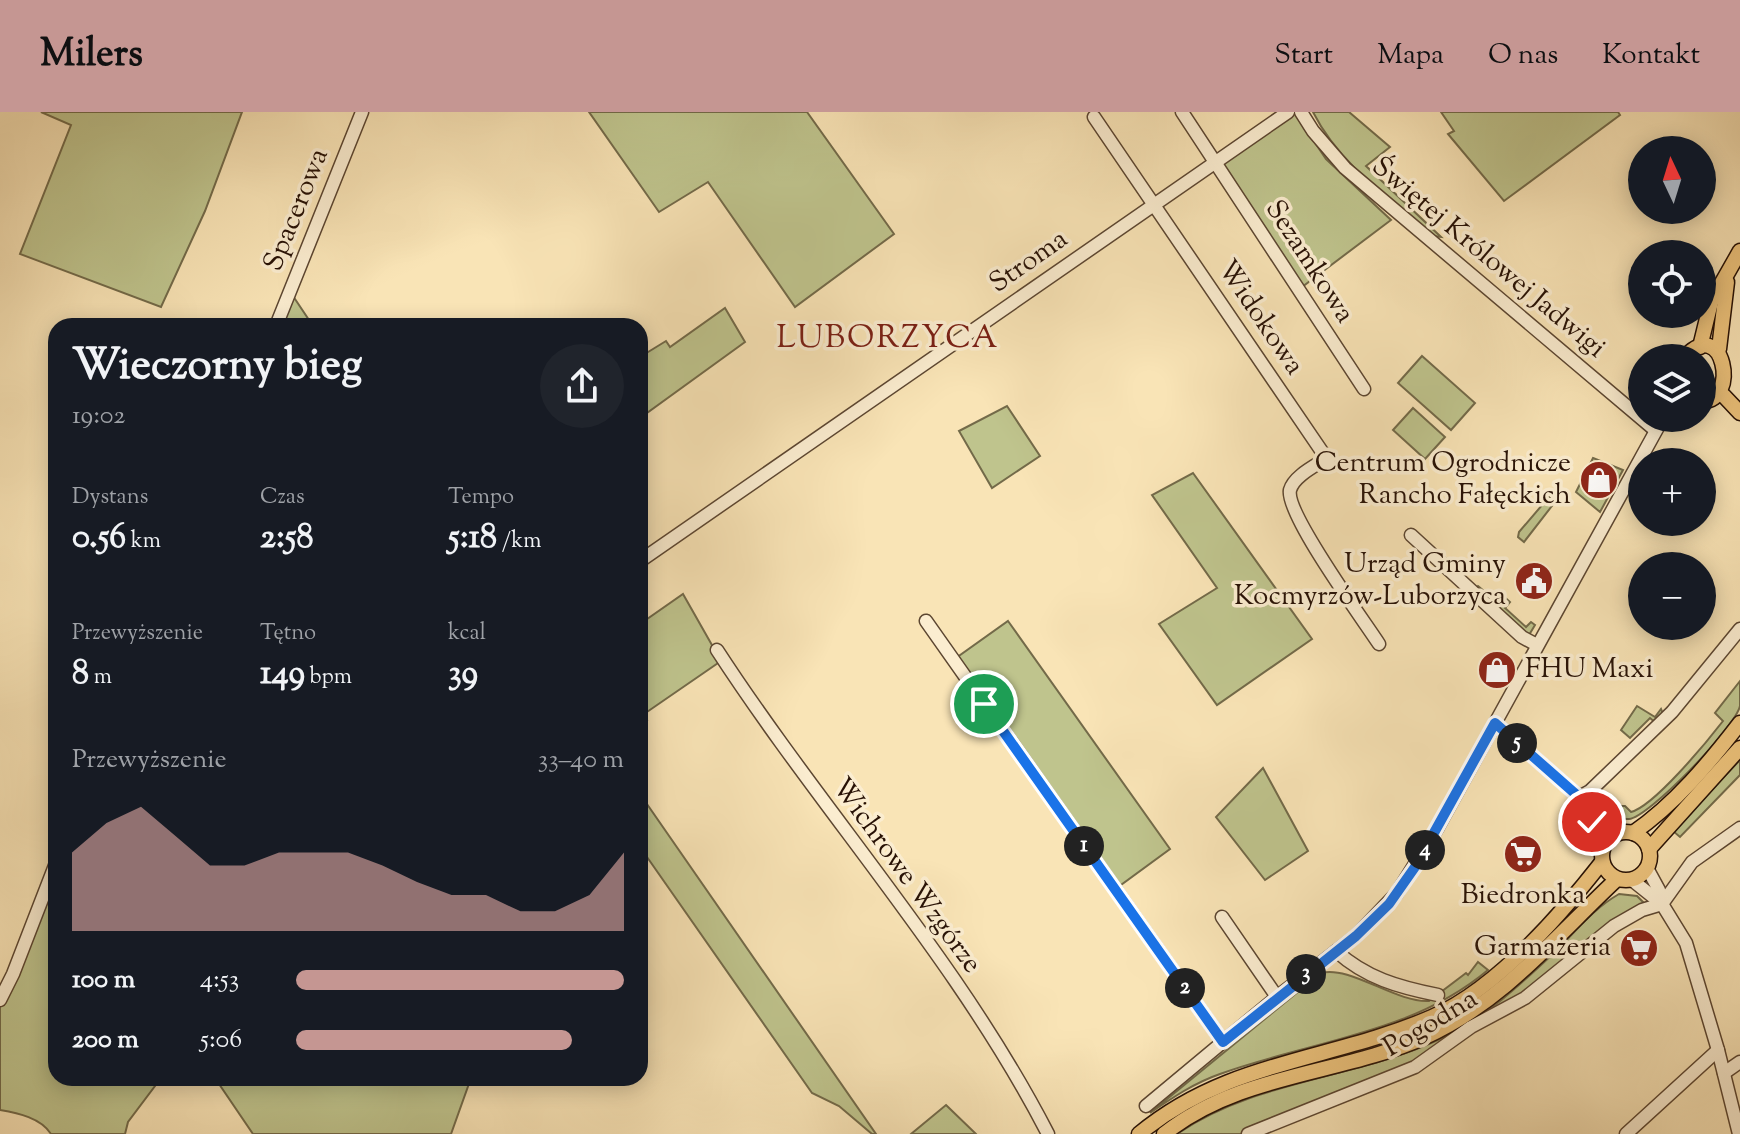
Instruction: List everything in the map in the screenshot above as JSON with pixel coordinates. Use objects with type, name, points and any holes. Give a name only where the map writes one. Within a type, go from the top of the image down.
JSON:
[{"type":"main road","points":[[1701,344],[1711,302],[1740,251]]},
{"type":"main road","points":[[1719,349],[1727,278]]},
{"type":"main road","points":[[1716,349],[1733,364],[1737,385],[1724,396],[1716,398]]},
{"type":"main road","points":[[1724,396],[1740,413]]},
{"type":"main road","points":[[1624,879],[1606,871],[1602,851],[1606,843],[1626,833],[1685,786],[1740,723]]},
{"type":"main road","points":[[1649,849],[1740,748]]},
{"type":"main road","points":[[1164,1134],[1216,1102],[1246,1090],[1421,1039],[1465,1017],[1519,975],[1624,879],[1641,875],[1650,859],[1649,849],[1642,838],[1626,833]]},
{"type":"main road","points":[[1139,1134],[1162,1115],[1218,1084],[1391,1032],[1434,1016],[1465,998],[1498,973],[1536,936],[1602,862]]},
{"type":"street","name":"Spacerowa","points":[[279,318],[362,112]]},
{"type":"street","name":"Sezamkowa","points":[[1182,112],[1364,389]]},
{"type":"street","name":"Stroma","points":[[648,555],[1288,112]]},
{"type":"street","name":"Świętej Królowej Jadwigi","points":[[1301,112],[1345,168],[1628,407]]},
{"type":"street","name":"Widokowa","points":[[1094,117],[1328,460],[1294,482],[1289,493],[1291,505],[1302,527],[1379,644]]},
{"type":"street","points":[[1146,1106],[1380,914],[1407,880],[1654,432]]},
{"type":"street","points":[[1411,535],[1522,637],[1537,645]]},
{"type":"street","points":[[926,621],[1223,1042]]},
{"type":"street","points":[[1579,797],[1590,791],[1672,712],[1740,629]]},
{"type":"street","name":"Wichrowe Wzgórze","points":[[717,650],[765,722],[919,931],[983,1025],[1048,1134]]},
{"type":"street","points":[[1495,723],[1579,797],[1626,833]]},
{"type":"street","points":[[1579,797],[1581,806],[1606,843]]},
{"type":"street","points":[[1662,904],[1692,862],[1740,828]]},
{"type":"street","points":[[1647,868],[1659,890],[1662,904],[1686,943],[1739,1134]]},
{"type":"street","points":[[1624,879],[1662,904]]},
{"type":"street","points":[[0,1000],[48,884]]},
{"type":"street","name":"Pogodna","points":[[1248,1134],[1415,1067],[1471,1027],[1525,998],[1614,926],[1642,910],[1662,904]]},
{"type":"street","points":[[1222,917],[1277,997]]},
{"type":"street","points":[[1336,951],[1356,968],[1384,981],[1438,995]]},
{"type":"street","points":[[1626,1134],[1718,1050]]},
{"type":"street","points":[[1724,1073],[1740,1062]]},
{"type":"green space","points":[[41,112],[242,112],[205,211],[161,307],[20,254],[71,125]]},
{"type":"green space","points":[[589,112],[807,112],[894,234],[795,307],[708,182],[659,212]]},
{"type":"green space","points":[[1313,112],[1349,112],[1390,147],[1366,166],[1441,237],[1433,236],[1367,180],[1337,148]]},
{"type":"green space","points":[[1441,112],[1618,112],[1620,115],[1504,201],[1448,134],[1454,131]]},
{"type":"green space","points":[[1295,113],[1326,159],[1391,220],[1302,287],[1222,164]]},
{"type":"green space","points":[[293,296],[308,318],[284,318]]},
{"type":"green space","points":[[725,308],[745,342],[648,412],[648,352],[666,341],[670,347]]},
{"type":"green space","points":[[1422,356],[1475,403],[1451,430],[1398,383]]},
{"type":"green space","points":[[1007,406],[1040,456],[992,488],[959,431]]},
{"type":"green space","points":[[1413,408],[1445,437],[1425,459],[1393,430]]},
{"type":"green space","points":[[1593,458],[1623,470],[1600,512],[1576,492]]},
{"type":"green space","points":[[1193,473],[1312,639],[1217,705],[1159,624],[1217,588],[1152,495]]},
{"type":"green space","points":[[1549,497],[1555,502],[1524,542],[1518,537],[1519,532]]},
{"type":"green space","points":[[1478,586],[1491,597],[1498,591],[1510,602],[1505,608],[1526,627],[1531,622],[1535,625],[1529,635],[1474,590]]},
{"type":"green space","points":[[683,594],[721,661],[648,711],[648,618]]},
{"type":"green space","points":[[1008,621],[1170,849],[1114,890],[956,658]]},
{"type":"green space","points":[[1740,681],[1740,706],[1735,717],[1708,751],[1654,804],[1639,815],[1624,819],[1612,814],[1599,801],[1605,796],[1616,806],[1625,806],[1631,812],[1653,798],[1723,721],[1715,713]]},
{"type":"green space","points":[[1637,706],[1655,717],[1661,709],[1663,714],[1657,724],[1650,718],[1630,738],[1621,730]]},
{"type":"green space","points":[[1740,760],[1740,775],[1680,837],[1673,831]]},
{"type":"green space","points":[[1263,768],[1308,851],[1265,880],[1216,817]]},
{"type":"green space","points":[[648,806],[876,1134],[872,1134],[839,1106],[812,1093],[648,858]]},
{"type":"green space","points":[[48,892],[48,1086],[155,1086],[128,1122],[125,1134],[51,1134],[35,1120],[0,1110],[0,1007]]},
{"type":"green space","points":[[1619,894],[1637,896],[1647,906],[1525,994],[1413,1065],[1242,1134],[1177,1134],[1239,1102],[1374,1063],[1456,1031],[1515,988],[1593,913]]},
{"type":"green space","points":[[1478,962],[1488,970],[1427,1009],[1360,1034],[1220,1074],[1192,1086],[1150,1113],[1321,973],[1345,974],[1402,996],[1429,1001],[1466,973],[1468,975]]},
{"type":"green space","points":[[220,1086],[468,1086],[451,1134],[253,1134]]},
{"type":"green space","points":[[946,1105],[976,1134],[911,1134]]},
{"type":"place","name":"Centrum Ogrodnicze Rancho Fałęckich","points":[[1599,480]]},
{"type":"place","name":"Urząd Gminy Kocmyrzów-Luborzyca","points":[[1534,581]]},
{"type":"place","name":"FHU Maxi","points":[[1497,670]]},
{"type":"place","name":"Biedronka","points":[[1523,854]]},
{"type":"place","name":"Garmażeria","points":[[1639,948]]},
{"type":"district","name":"LUBORZYCA","points":[[888,339]]},
{"type":"route","points":[[984,704],[1223,1042],[1356,936],[1389,904],[1415,867],[1495,723],[1579,797],[1592,822]]}]
